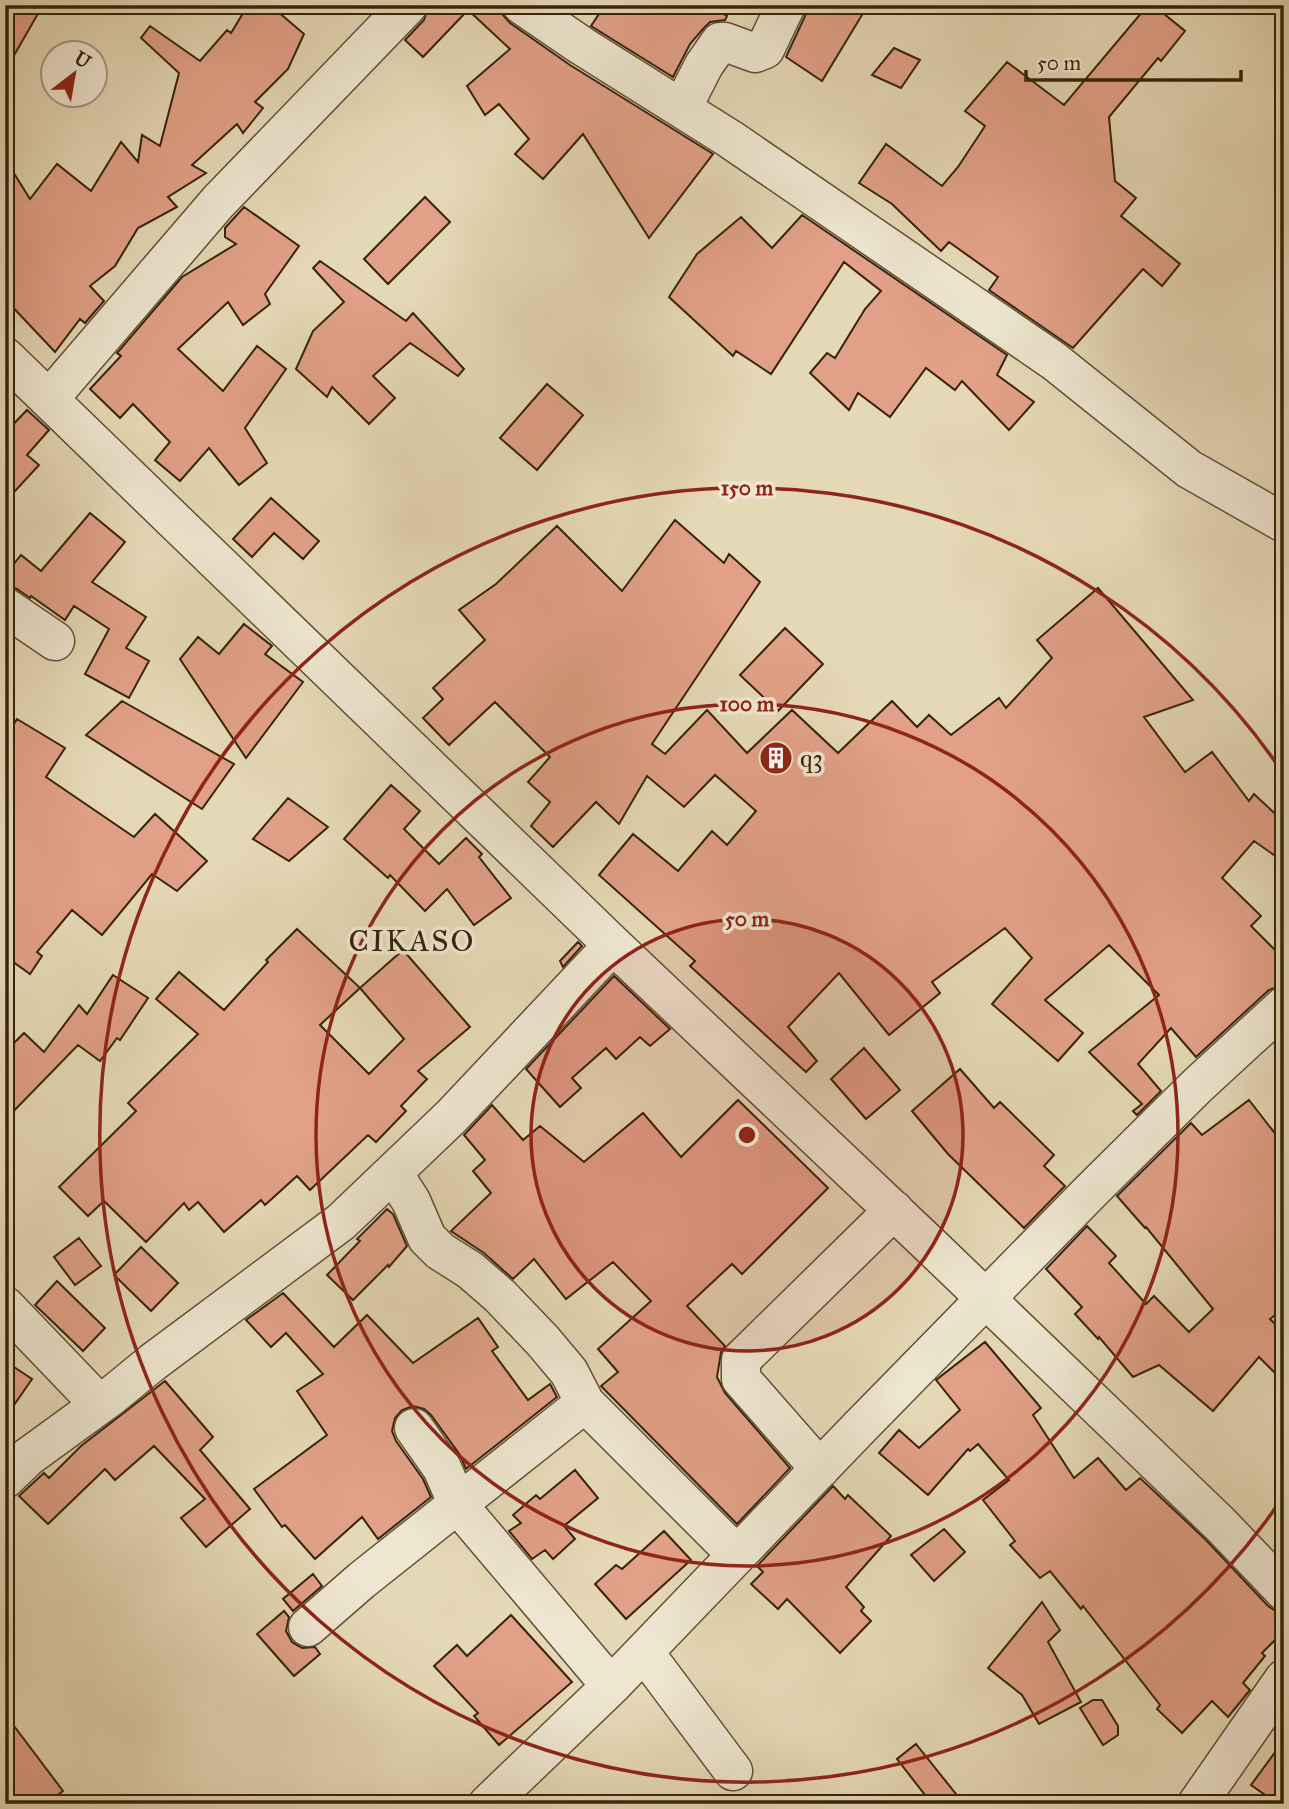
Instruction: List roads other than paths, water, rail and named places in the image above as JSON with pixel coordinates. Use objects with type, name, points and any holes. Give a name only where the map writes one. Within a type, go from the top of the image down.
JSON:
[{"type":"street","points":[[49,399],[218,202],[408,5]]},
{"type":"street","points":[[523,5],[582,46],[682,108],[1055,361],[1189,470],[1284,523]]},
{"type":"street","points":[[682,108],[704,65],[720,42],[755,53],[765,49],[786,5]]},
{"type":"street","points":[[8,365],[49,399],[613,945],[986,1298],[1220,1524],[1284,1591]]},
{"type":"street","points":[[5,607],[55,641]]},
{"type":"street","points":[[5,1479],[28,1457],[341,1222],[452,1116],[613,945]]},
{"type":"street","points":[[488,1804],[611,1686],[986,1298],[1189,1094],[1284,1006]]},
{"type":"street","points":[[393,1173],[411,1201],[427,1238],[500,1296],[569,1372],[585,1403],[737,1555]]},
{"type":"street","points":[[820,1469],[741,1379],[741,1360],[894,1210]]},
{"type":"street","points":[[5,1306],[99,1404]]},
{"type":"street","points":[[308,1627],[362,1580],[585,1403]]},
{"type":"street","points":[[414,1428],[442,1468],[458,1505],[611,1686]]},
{"type":"street","points":[[644,1652],[733,1771]]},
{"type":"street","points":[[1197,1804],[1284,1679]]},
{"type":"place","name":"q3","points":[[776,758]]},
{"type":"district","name":"CIKASO","points":[[412,941]]}]
